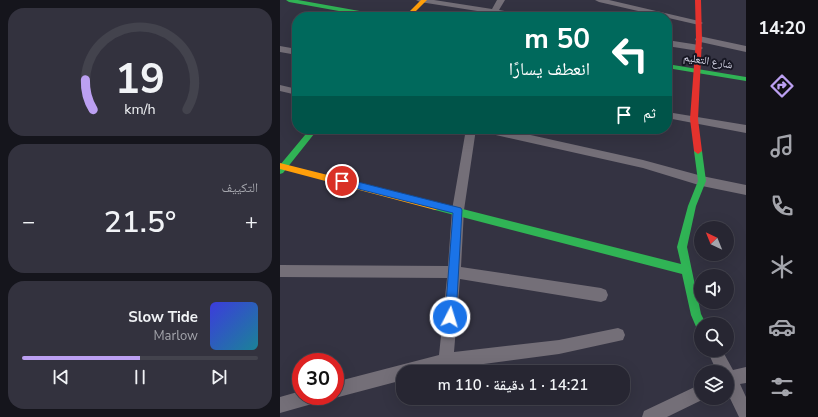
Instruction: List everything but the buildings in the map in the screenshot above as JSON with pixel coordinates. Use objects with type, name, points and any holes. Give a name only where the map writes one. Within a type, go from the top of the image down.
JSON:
[{"type":"street","points":[[289,0],[355,12]]},
{"type":"street","points":[[412,12],[423,0],[484,12]]},
{"type":"street","points":[[495,12],[501,0]]},
{"type":"street","points":[[599,0],[651,12]]},
{"type":"street","points":[[697,317],[682,247],[692,206],[702,181],[694,119],[699,44],[698,0]]},
{"type":"street","points":[[672,17],[699,23]]},
{"type":"street","points":[[672,43],[699,44],[746,49]]},
{"type":"street","points":[[280,49],[292,51]]},
{"type":"street","name":"شارع التعليم","points":[[672,67],[746,79]]},
{"type":"street","points":[[280,88],[292,91]]},
{"type":"street","points":[[672,116],[746,129]]},
{"type":"street","points":[[310,134],[281,168],[458,210],[686,270]]},
{"type":"street","points":[[446,361],[458,210],[470,134]]},
{"type":"street","points":[[509,134],[643,164],[702,181],[746,190]]},
{"type":"street","points":[[280,271],[454,272],[601,295]]},
{"type":"street","points":[[431,365],[446,361],[558,347],[618,335]]},
{"type":"street","points":[[344,388],[396,374]]},
{"type":"street","points":[[734,376],[746,375]]},
{"type":"street","points":[[734,390],[746,414]]},
{"type":"street","points":[[650,417],[694,395]]},
{"type":"street","points":[[280,405],[292,402]]},
{"type":"traffic: fast","points":[[289,0],[355,12]]},
{"type":"traffic: fast","points":[[672,67],[746,79]]},
{"type":"traffic: fast","points":[[280,171],[310,134]]},
{"type":"traffic: fast","points":[[697,317],[682,247],[692,206],[702,181],[698,151]]},
{"type":"traffic: fast","points":[[435,206],[686,270]]},
{"type":"traffic: slow","points":[[412,12],[424,0]]},
{"type":"traffic: slow","points":[[280,166],[435,206]]},
{"type":"traffic: jam","points":[[698,0],[699,39],[694,119],[698,151]]},
{"type":"route","points":[[342,181],[458,210],[450,317]]}]
